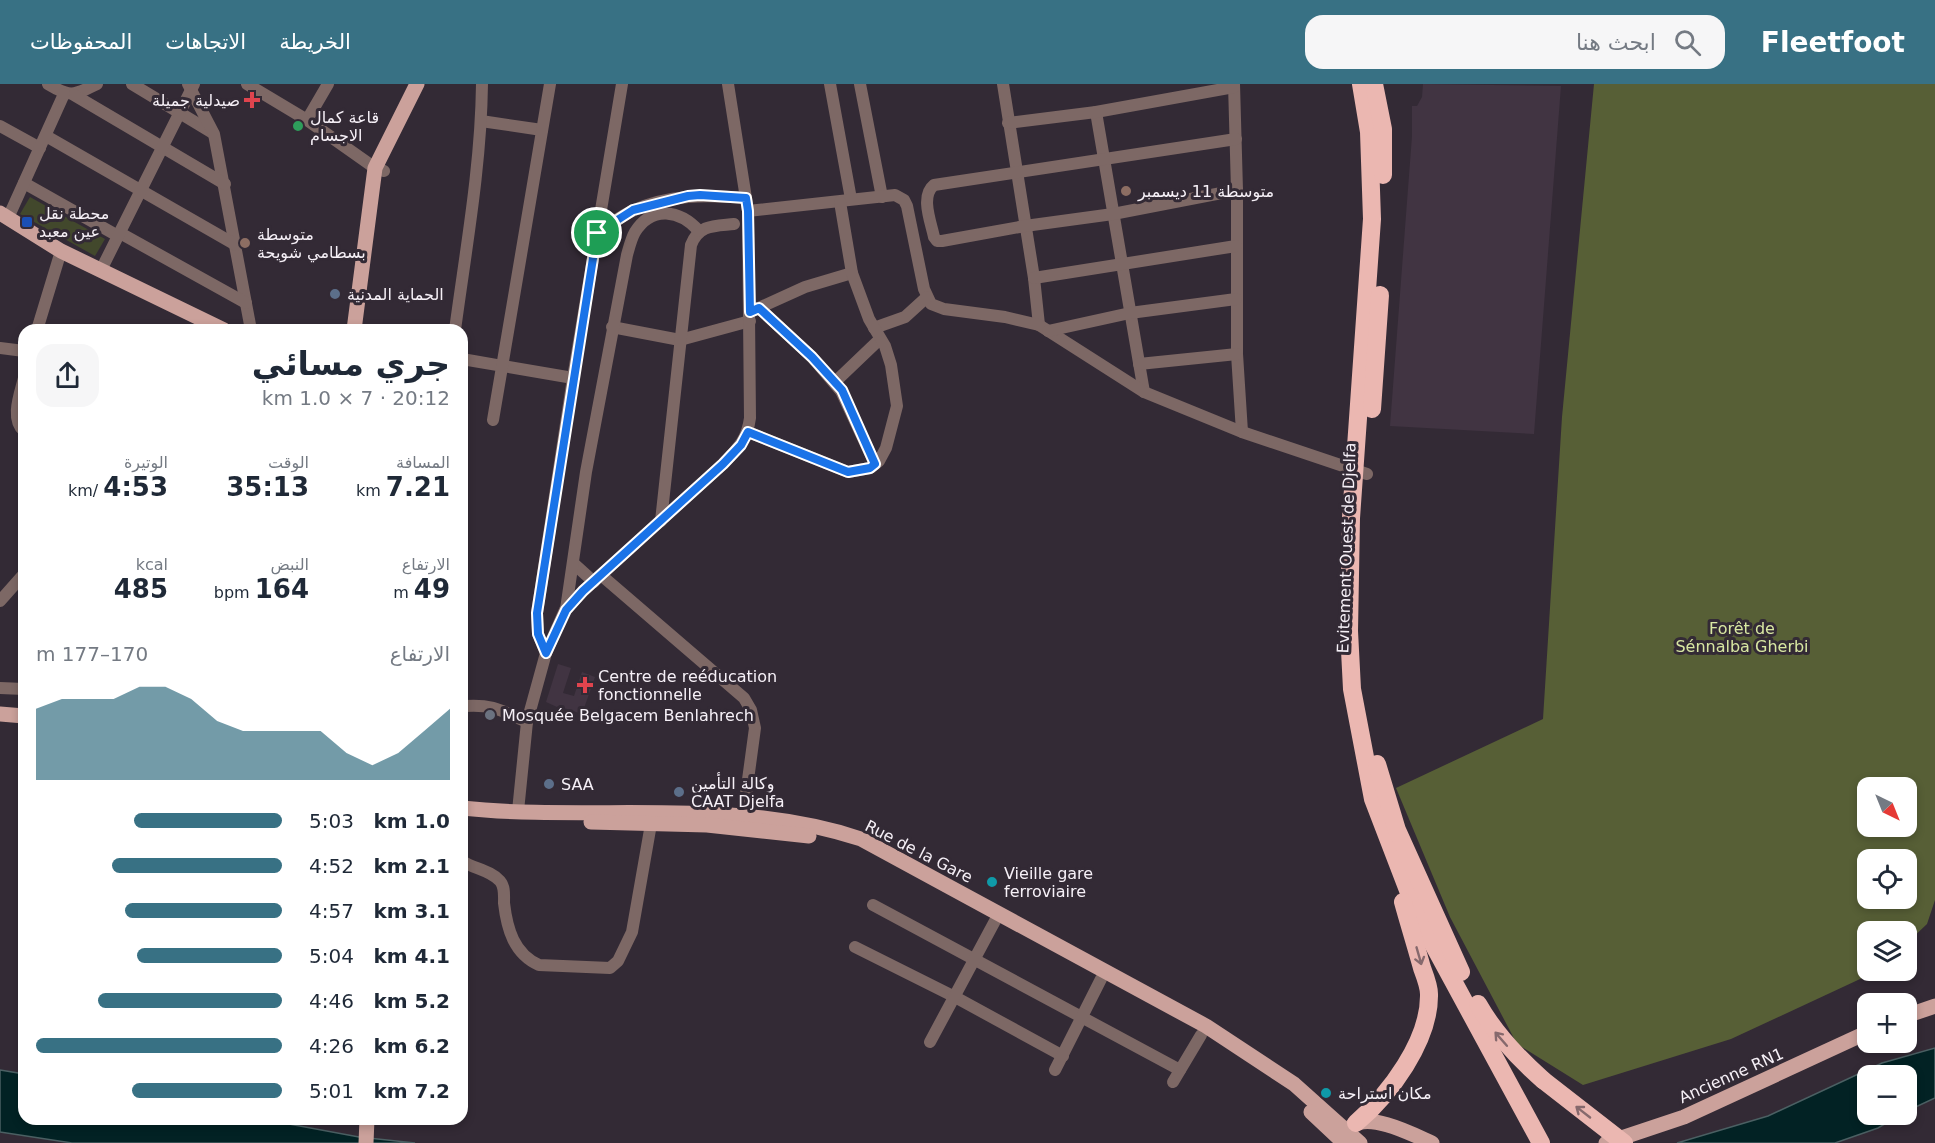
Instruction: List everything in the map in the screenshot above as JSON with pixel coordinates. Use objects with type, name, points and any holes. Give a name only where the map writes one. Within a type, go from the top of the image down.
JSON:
[{"type":"highway","name":"Evitement Ouest de Djelfa","points":[[1361,84],[1369,132],[1372,219],[1361,472],[1359,622],[1362,675],[1370,737],[1397,830],[1449,948],[1471,992],[1496,1033],[1543,1080],[1624,1143]]},
{"type":"highway","name":"Evitement Ouest de Djelfa","points":[[1361,472],[1381,279],[1383,129],[1374,84]]},
{"type":"highway","points":[[1346,1133],[1374,1108],[1414,1048],[1425,1022],[1430,993],[1373,799],[1352,689],[1349,631],[1351,518],[1361,472]]},
{"type":"highway","points":[[1373,799],[1411,898],[1428,935],[1541,1143]]},
{"type":"main road","points":[[363,324],[383,154],[395,125],[417,84]]},
{"type":"main road","points":[[4,216],[61,251],[209,324]]},
{"type":"main road","points":[[355,324],[373,228]]},
{"type":"main road","points":[[0,705],[18,706]]},
{"type":"main road","points":[[0,714],[18,716]]},
{"type":"main road","name":"Rue de la Gare","points":[[468,809],[519,815],[651,824],[707,825],[742,822],[831,840],[856,849],[996,919],[1200,1035],[1360,1143]]},
{"type":"main road","name":"Rue de la Gare","points":[[468,816],[519,815],[742,822],[831,829],[861,839],[1206,1026],[1294,1084],[1346,1133]]},
{"type":"main road","points":[[1917,1012],[1935,1006]]},
{"type":"main road","name":"Ancienne RN1","points":[[1606,1143],[1684,1117],[1857,1037]]},
{"type":"main road","points":[[1346,1133],[1366,1120],[1389,1125],[1432,1143]]},
{"type":"main road","points":[[366,1143],[367,1125]]},
{"type":"street","points":[[48,84],[162,145],[225,184]]},
{"type":"street","points":[[4,216],[24,183],[69,94],[97,84]]},
{"type":"street","points":[[132,84],[214,134]]},
{"type":"street","points":[[247,84],[307,120],[380,170]]},
{"type":"street","points":[[307,120],[328,84]]},
{"type":"street","points":[[456,324],[472,209],[481,121],[482,84]]},
{"type":"street","points":[[493,420],[550,84]]},
{"type":"street","points":[[546,653],[538,634],[537,613],[622,84]]},
{"type":"street","points":[[566,610],[597,578],[723,464],[741,445],[748,432],[753,314],[747,205],[728,84]]},
{"type":"street","points":[[748,432],[848,472],[870,468],[879,460],[886,448],[897,406],[891,365],[852,273],[846,200],[830,84]]},
{"type":"street","points":[[860,84],[882,196]]},
{"type":"street","points":[[1003,84],[1043,328]]},
{"type":"street","points":[[101,270],[180,113],[191,86]]},
{"type":"street","points":[[191,86],[214,134],[250,324]]},
{"type":"street","points":[[1008,123],[1096,112],[1234,86],[1237,190],[1237,354],[1242,432]]},
{"type":"street","points":[[1096,112],[1144,392]]},
{"type":"street","points":[[481,121],[542,130]]},
{"type":"street","points":[[0,126],[40,148]]},
{"type":"street","points":[[46,136],[236,245]]},
{"type":"street","points":[[1236,139],[934,185],[927,194],[927,203],[934,237],[937,241],[942,242],[1025,226],[1113,214],[1237,190]]},
{"type":"street","points":[[24,183],[246,303]]},
{"type":"street","points":[[597,233],[619,218],[645,206],[700,195],[747,205],[895,195],[904,200],[907,206],[927,297],[937,307],[1005,317],[1043,328],[1144,392],[1242,432],[1361,472]]},
{"type":"street","points":[[519,815],[527,722],[546,653],[566,610],[612,327],[627,255],[635,232],[648,219],[660,213],[677,215],[690,221],[699,231]]},
{"type":"street","points":[[661,521],[691,244],[699,231],[706,226],[734,224]]},
{"type":"street","points":[[1034,278],[1236,246]]},
{"type":"street","points":[[39,324],[61,251]]},
{"type":"street","points":[[612,327],[680,340],[753,314],[805,287],[852,273]]},
{"type":"street","points":[[835,382],[877,333],[906,316],[927,297]]},
{"type":"street","points":[[1043,328],[1130,313],[1236,299]]},
{"type":"street","points":[[753,314],[812,357],[842,390],[875,464]]},
{"type":"street","points":[[0,348],[18,350]]},
{"type":"street","points":[[1139,364],[1237,354]]},
{"type":"street","points":[[468,360],[573,378]]},
{"type":"street","points":[[18,404],[16,413],[18,422]]},
{"type":"street","points":[[573,563],[597,578],[744,698],[751,710],[755,728],[742,822]]},
{"type":"street","points":[[0,601],[18,581]]},
{"type":"street","points":[[0,688],[18,689]]},
{"type":"street","points":[[468,706],[495,707],[527,722]]},
{"type":"street","points":[[468,864],[491,874],[504,887],[504,904],[513,940],[517,948],[530,961],[539,965],[610,968],[618,961],[632,932],[651,824]]},
{"type":"street","points":[[873,905],[1180,1071]]},
{"type":"street","points":[[930,1042],[996,919]]},
{"type":"street","points":[[855,947],[955,997],[1063,1056]]},
{"type":"street","points":[[1055,1070],[1101,979]]},
{"type":"street","points":[[1173,1082],[1200,1035]]},
{"type":"shaded area","points":[[1423,84],[1561,86],[1534,434],[1390,426],[1412,136],[1412,106],[1417,106],[1422,97]]},
{"type":"shaded area","points":[[30,197],[105,239],[95,256],[20,214]]},
{"type":"shaded area","name":"Centre de reéducation fonctionnelle","points":[[558,664],[571,668],[563,693],[574,696],[582,672],[595,677],[582,714],[546,702]]},
{"type":"shaded area","points":[[1935,1048],[1935,1098],[1917,1106],[1917,1065],[1878,1065]]},
{"type":"shaded area","points":[[0,1070],[18,1073],[18,1125],[294,1125],[359,1137],[415,1143],[72,1143],[0,1132]]},
{"type":"shaded area","points":[[1857,1075],[1857,1125],[1883,1125],[1835,1143],[1677,1143],[1768,1116]]},
{"type":"green space","name":"Forêt de Sénnalba Gherbi","points":[[1594,84],[1935,84],[1935,900],[1927,924],[1917,934],[1917,921],[1857,921],[1857,980],[1731,1039],[1583,1085],[1517,1044],[1450,917],[1396,788],[1543,719],[1562,417]]},
{"type":"place","name":"صيدلية جميلة","points":[[252,100]]},
{"type":"place","name":"قاعة كمال الاجسام","points":[[298,126]]},
{"type":"place","name":"متوسطة 11 ديسمبر","points":[[1126,191]]},
{"type":"place","name":"محطة نقل عين معبد","points":[[27,222]]},
{"type":"place","name":"متوسطة بسطامي شويحة","points":[[245,243]]},
{"type":"place","name":"الحماية المدنية","points":[[335,294]]},
{"type":"place","name":"Centre de reéducation fonctionnelle","points":[[585,685]]},
{"type":"place","name":"Mosquée Belgacem Benlahrech","points":[[490,715]]},
{"type":"place","name":"SAA","points":[[549,784]]},
{"type":"place","name":"وكالة التأمين CAAT Djelfa","points":[[679,792]]},
{"type":"place","name":"Vieille gare ferroviaire","points":[[992,882]]},
{"type":"place","name":"مكان استراحة","points":[[1326,1093]]},
{"type":"route","points":[[700,195],[746,198],[750,312],[759,308],[826,370],[842,390],[875,464],[870,468],[848,472],[748,432],[741,445],[723,464],[583,591],[566,610],[546,653],[538,634],[537,613],[597,233],[633,210],[645,206],[700,195]]}]
